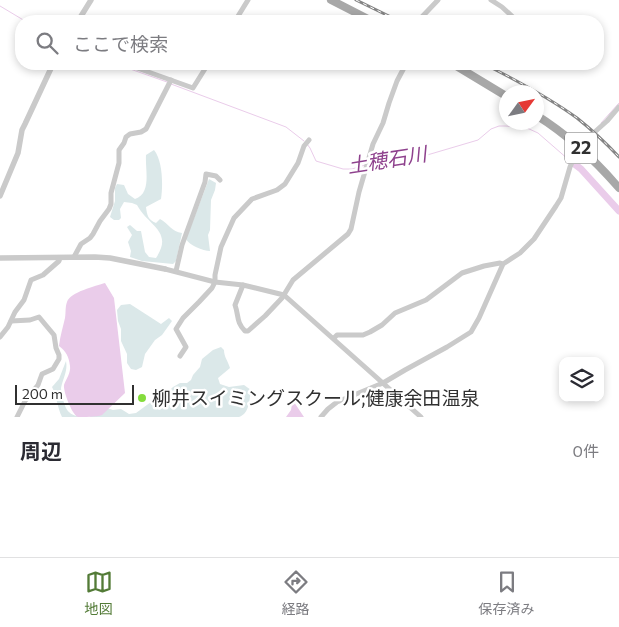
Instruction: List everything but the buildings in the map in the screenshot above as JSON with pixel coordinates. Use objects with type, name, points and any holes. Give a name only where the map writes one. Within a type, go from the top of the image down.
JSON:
[{"type":"main road","points":[[332,0],[361,15]]},
{"type":"main road","points":[[464,70],[499,92]]},
{"type":"main road","name":"22","points":[[544,119],[579,146],[619,188]]},
{"type":"street","points":[[82,15],[91,0]]},
{"type":"street","points":[[239,15],[248,0]]},
{"type":"street","points":[[424,15],[438,0]]},
{"type":"street","points":[[491,0],[511,15]]},
{"type":"street","points":[[0,196],[18,153],[22,130],[50,70]]},
{"type":"street","points":[[141,70],[170,82],[193,88],[204,70]]},
{"type":"street","points":[[243,285],[235,305],[238,312],[238,322],[248,331],[284,295],[293,280],[345,238],[351,229],[359,192],[373,144],[403,70]]},
{"type":"street","points":[[74,257],[81,244],[93,234],[111,204],[111,192],[119,163],[118,150],[130,134],[141,132],[146,128],[170,82]]},
{"type":"street","points":[[321,417],[328,408],[337,402],[383,383],[471,332],[503,264],[520,253],[534,239],[561,198],[570,166],[579,146],[607,121],[619,107]]},
{"type":"street","points":[[180,356],[186,347],[176,329],[183,318],[212,288],[215,282],[220,247],[234,218],[252,199],[277,190],[285,184],[298,163],[303,148],[308,142]]},
{"type":"street","points":[[176,271],[182,245],[205,182],[206,174],[216,176],[220,180]]},
{"type":"street","points":[[0,258],[110,258],[176,271],[215,282],[243,285],[284,295],[421,417]]},
{"type":"street","points":[[0,336],[24,300],[31,280],[44,275],[60,258]]},
{"type":"street","points":[[334,338],[337,335],[363,335],[370,332],[396,313],[426,300],[462,273],[484,266],[503,264]]},
{"type":"street","points":[[11,321],[30,320],[38,317],[54,335],[59,355],[59,359],[53,369],[42,374],[38,385],[25,401],[17,417]]},
{"type":"shaded area","points":[[154,150],[161,167],[161,199],[146,207],[146,210],[148,217],[153,222],[156,223],[160,219],[175,231],[182,233],[176,261],[173,264],[142,261],[130,257],[131,251],[128,242],[132,235],[127,227],[130,225],[137,231],[141,231],[145,252],[149,257],[156,258],[161,249],[161,235],[137,205],[124,202],[120,209],[121,218],[114,220],[110,217],[115,201],[115,188],[117,184],[124,185],[128,194],[135,199],[144,192],[146,186],[146,155]]},
{"type":"shaded area","points":[[209,179],[216,183],[211,200],[210,230],[208,235],[210,251],[196,247],[186,239]]},
{"type":"shaded area","points":[[105,283],[114,298],[125,393],[102,415],[78,417],[71,408],[65,392],[64,385],[70,366],[67,354],[59,346],[66,304],[69,298],[78,292]]},
{"type":"shaded area","points":[[130,304],[161,324],[169,318],[172,321],[145,354],[142,367],[136,370],[131,369],[127,363],[127,354],[121,341],[121,329],[117,310],[121,305]]},
{"type":"shaded area","points":[[221,347],[224,350],[230,368],[218,378],[220,384],[229,387],[244,385],[251,390],[248,406],[243,415],[239,417],[89,417],[104,407],[113,410],[121,409],[129,414],[136,413],[151,402],[157,403],[173,387],[191,380],[200,367],[202,359],[213,350]]},
{"type":"shaded area","points":[[66,361],[66,371],[61,388],[63,400],[70,413],[81,417],[62,417],[52,387],[59,379]]},
{"type":"shaded area","points":[[294,402],[304,417],[286,417]]},
{"type":"waterway","name":"土穂石川","points":[[0,6],[15,15]]},
{"type":"waterway","name":"土穂石川","points":[[133,70],[167,82]]},
{"type":"waterway","name":"土穂石川","points":[[171,84],[286,127],[304,141]]},
{"type":"waterway","points":[[601,123],[619,103]]},
{"type":"waterway","name":"土穂石川","points":[[369,165],[417,158],[478,140],[491,129],[499,126],[527,128],[538,133],[569,160],[574,151]]},
{"type":"waterway","points":[[579,141],[587,136]]},
{"type":"waterway","name":"土穂石川","points":[[307,144],[316,161],[343,169],[352,169],[365,165]]},
{"type":"waterway","name":"土穂石川","points":[[569,160],[581,169],[619,211]]},
{"type":"railway","points":[[356,0],[387,15]]},
{"type":"railway","points":[[496,70],[566,110],[619,157]]},
{"type":"place","name":"柳井スイミングスクール;健康余田温泉","points":[[142,398]]}]
